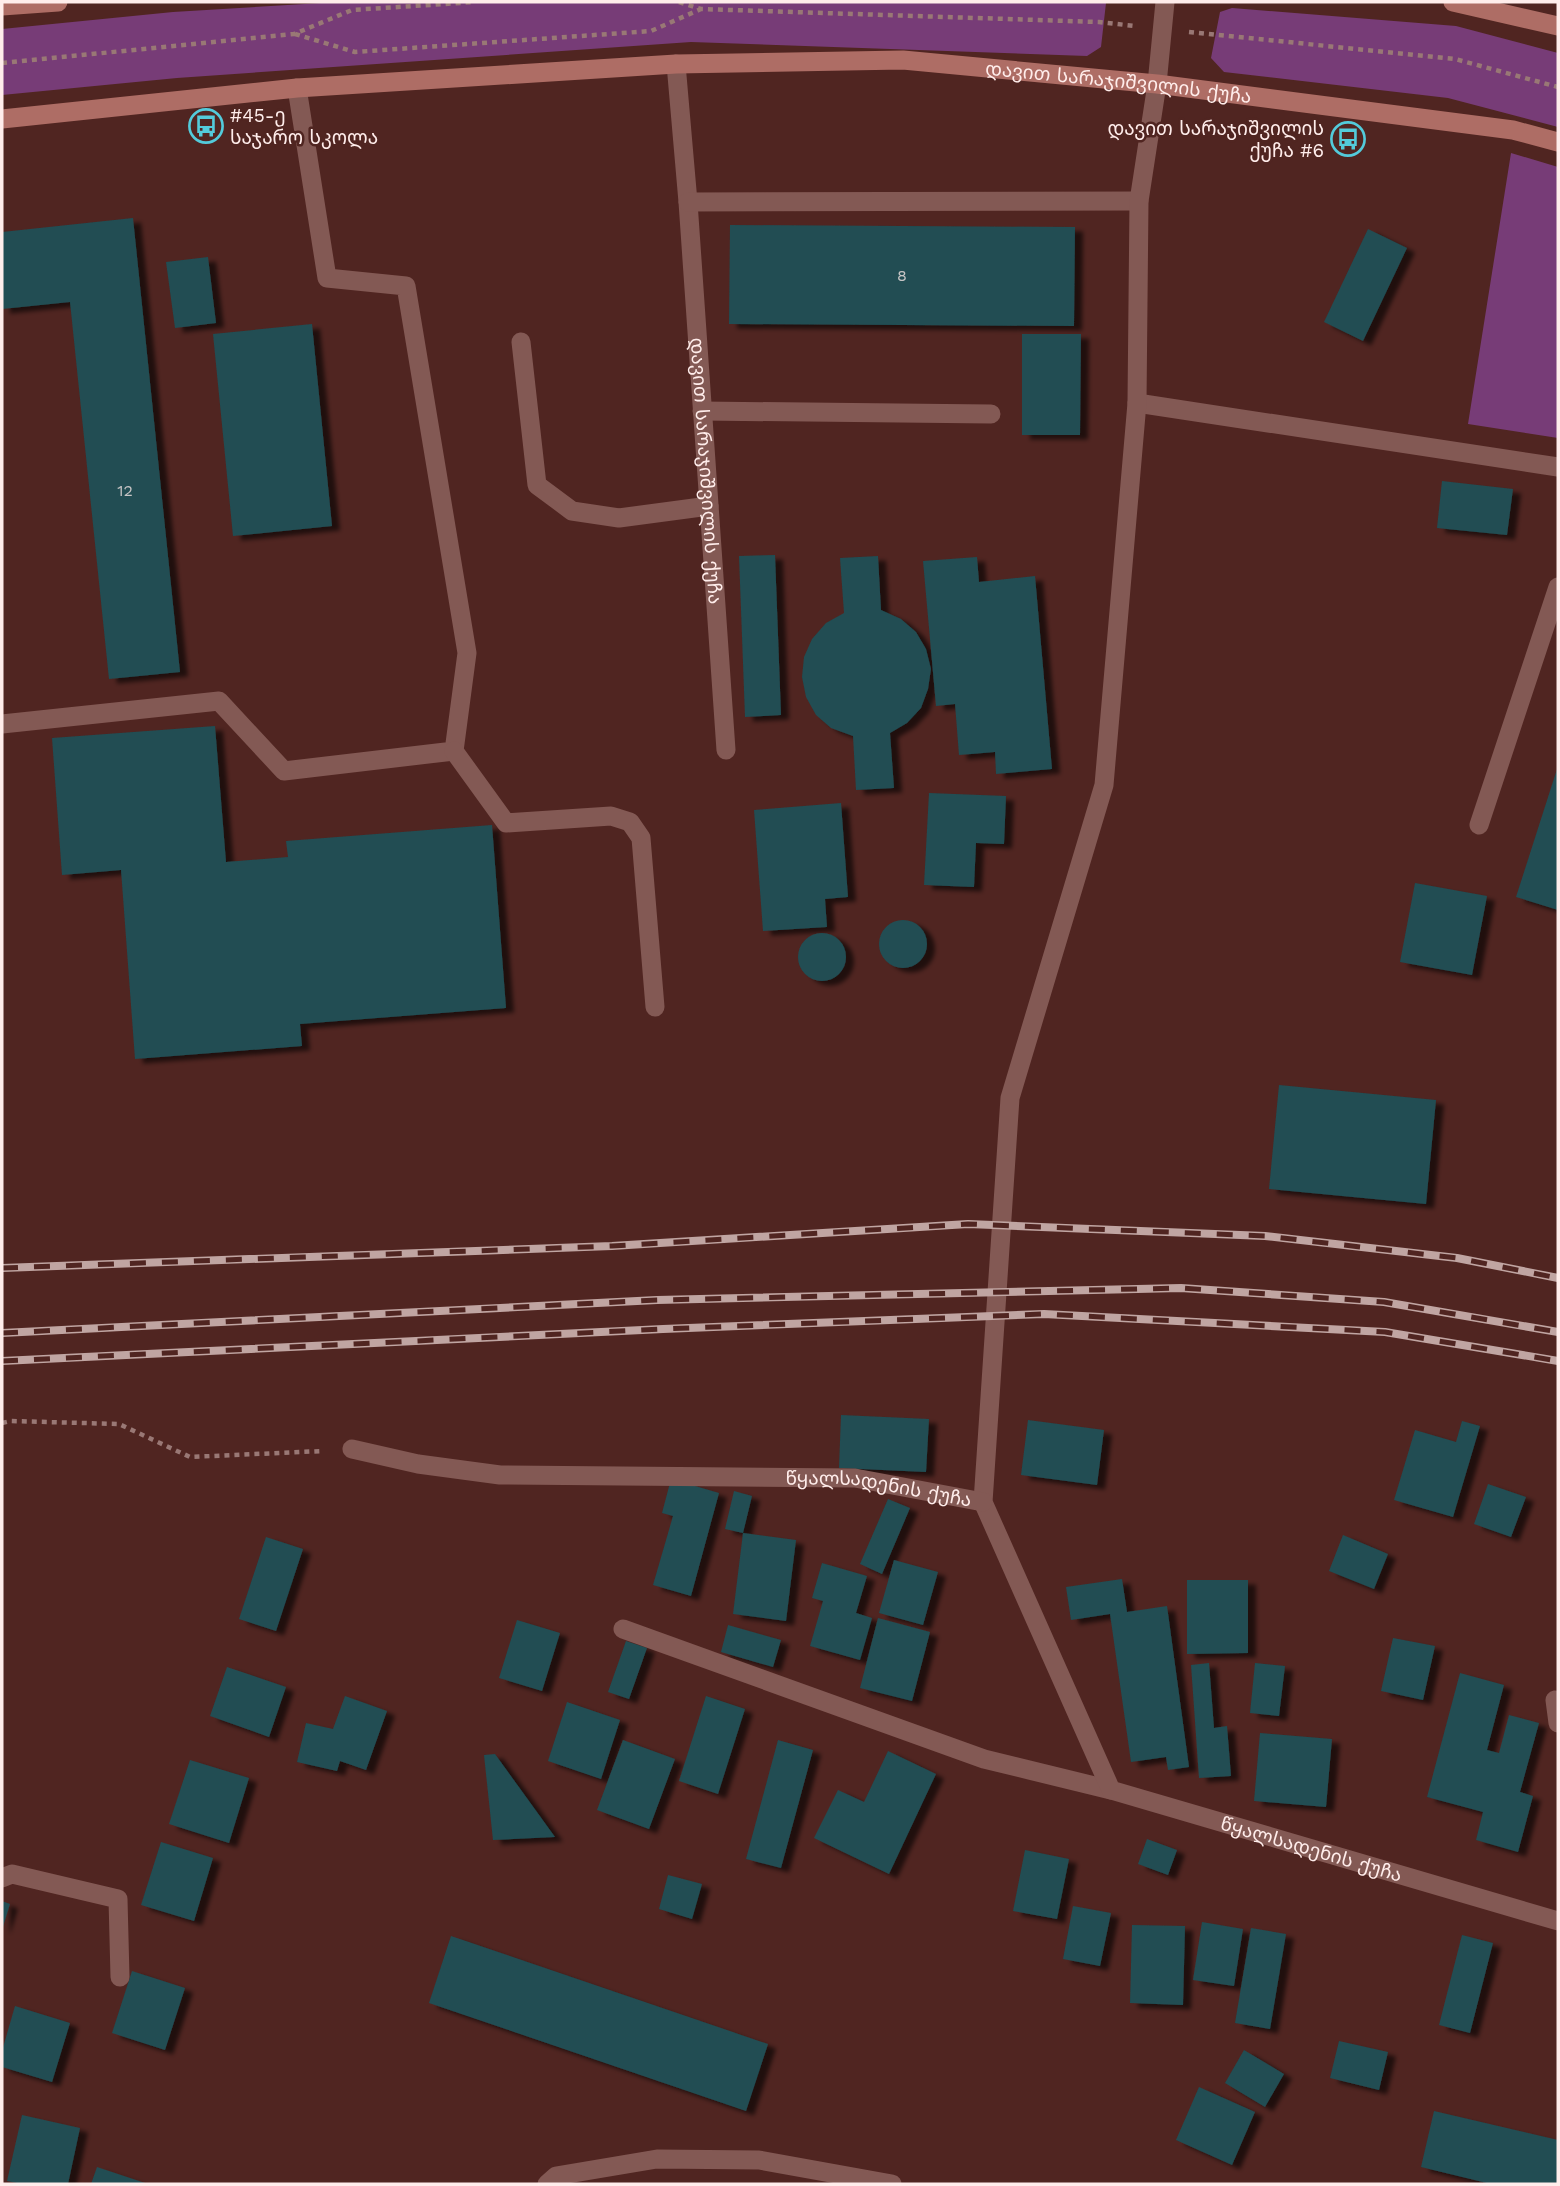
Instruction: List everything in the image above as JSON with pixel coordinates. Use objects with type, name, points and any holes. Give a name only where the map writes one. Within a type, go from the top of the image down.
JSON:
[{"type":"main road","points":[[2,6],[58,2]]},
{"type":"main road","points":[[1453,2],[1558,26]]},
{"type":"main road","name":"დავით სარაჯიშვილის ქუჩა","points":[[2,119],[297,88],[676,64],[903,61],[1157,84],[1513,130],[1558,142]]},
{"type":"street","points":[[983,1502],[1010,1098],[1104,786],[1137,402],[1139,201],[1157,84],[1165,2]]},
{"type":"street","name":"დავით სარაჯიშვილის ქუჩა","points":[[676,64],[726,750]]},
{"type":"street","points":[[297,88],[327,278],[406,286],[467,653],[454,751],[506,824],[611,816],[630,821],[641,838],[655,1007]]},
{"type":"street","points":[[688,202],[1139,201]]},
{"type":"street","points":[[522,342],[537,485],[572,511],[620,518],[709,506]]},
{"type":"street","points":[[1137,402],[1558,467]]},
{"type":"street","points":[[702,411],[990,414]]},
{"type":"street","points":[[1479,825],[1558,587]]},
{"type":"street","points":[[2,723],[219,701],[284,771],[454,751]]},
{"type":"street","name":"წყალსადენის ქუჩა","points":[[352,1449],[418,1464],[500,1475],[855,1478],[983,1502],[1111,1790],[1558,1921]]},
{"type":"street","points":[[623,1629],[984,1759],[1111,1790]]},
{"type":"street","points":[[1555,1700],[1558,1723]]},
{"type":"street","points":[[2,1878],[12,1874],[118,1899],[120,1977]]},
{"type":"street","points":[[547,2184],[556,2176],[656,2159],[759,2160],[892,2184]]},
{"type":"path","points":[[2,63],[294,34],[352,10],[475,2]]},
{"type":"path","points":[[294,34],[355,52],[651,31],[701,9],[679,2]]},
{"type":"path","points":[[2,1423],[120,1424],[190,1457],[352,1449]]},
{"type":"shaded area","points":[[338,2],[1106,3],[1101,47],[1087,56],[691,42],[177,78],[2,95],[2,29],[173,12]]},
{"type":"shaded area","points":[[1232,8],[1456,26],[1558,53],[1558,127],[1448,98],[1224,72],[1211,58],[1220,12]]},
{"type":"shaded area","points":[[1511,153],[1558,167],[1558,438],[1468,424]]},
{"type":"building","points":[[133,218],[180,672],[109,679],[70,302],[2,309],[2,232]]},
{"type":"building","points":[[730,225],[1075,227],[1074,326],[729,324]]},
{"type":"building","points":[[1368,229],[1407,248],[1363,341],[1324,322]]},
{"type":"building","points":[[208,257],[216,323],[175,328],[166,262]]},
{"type":"building","points":[[312,324],[332,526],[233,536],[213,334]]},
{"type":"building","points":[[1022,334],[1081,334],[1080,435],[1022,435]]},
{"type":"building","points":[[1442,481],[1513,489],[1507,535],[1437,528]]},
{"type":"building","points":[[775,555],[781,715],[745,717],[739,556]]},
{"type":"building","points":[[878,556],[881,610],[901,619],[916,632],[926,649],[931,669],[921,708],[907,723],[890,733],[894,788],[856,790],[853,736],[831,728],[816,715],[806,697],[802,677],[804,657],[812,639],[826,623],[844,613],[840,558]]},
{"type":"building","points":[[977,557],[979,582],[1035,576],[1052,769],[996,774],[995,752],[959,755],[955,704],[936,706],[923,561]]},
{"type":"building","points":[[215,726],[226,862],[288,857],[286,841],[492,825],[506,1008],[300,1024],[302,1046],[135,1059],[121,870],[62,875],[52,738]]},
{"type":"building","points":[[1558,766],[1558,910],[1516,897]]},
{"type":"building","points":[[929,793],[1006,796],[1004,844],[976,843],[974,887],[924,885]]},
{"type":"building","points":[[841,803],[848,897],[825,899],[827,927],[763,931],[754,810]]},
{"type":"building","points":[[1415,883],[1487,896],[1472,975],[1400,962]]},
{"type":"building","points":[[903,920],[920,927],[927,944],[920,961],[903,968],[886,961],[879,944],[886,927]]},
{"type":"building","points":[[822,933],[839,940],[846,957],[839,974],[822,981],[805,974],[798,957],[805,940]]},
{"type":"building","points":[[1279,1085],[1436,1100],[1426,1204],[1269,1189]]},
{"type":"building","points":[[841,1415],[929,1419],[926,1472],[839,1468]]},
{"type":"building","points":[[1028,1420],[1104,1430],[1097,1485],[1021,1475]]},
{"type":"building","points":[[1462,1421],[1480,1426],[1453,1517],[1394,1500],[1415,1430],[1456,1442]]},
{"type":"building","points":[[671,1479],[719,1493],[691,1596],[653,1585],[673,1516],[662,1513]]},
{"type":"building","points":[[1488,1484],[1526,1497],[1511,1537],[1474,1524]]},
{"type":"building","points":[[734,1491],[752,1496],[743,1533],[725,1529]]},
{"type":"building","points":[[888,1499],[910,1508],[882,1574],[860,1564]]},
{"type":"building","points":[[743,1533],[796,1540],[786,1621],[733,1614]]},
{"type":"building","points":[[1343,1535],[1388,1554],[1374,1589],[1329,1571]]},
{"type":"building","points":[[266,1537],[303,1549],[276,1631],[239,1619]]},
{"type":"building","points":[[894,1560],[938,1572],[923,1625],[879,1613]]},
{"type":"building","points":[[822,1563],[867,1576],[856,1613],[872,1618],[860,1660],[810,1646],[823,1601],[812,1598]]},
{"type":"building","points":[[1122,1579],[1127,1612],[1167,1606],[1189,1767],[1168,1770],[1166,1757],[1131,1762],[1110,1614],[1071,1620],[1066,1587]]},
{"type":"building","points":[[1187,1580],[1248,1580],[1248,1653],[1187,1654]]},
{"type":"building","points":[[878,1618],[930,1632],[912,1701],[860,1688]]},
{"type":"building","points":[[517,1620],[560,1633],[542,1691],[499,1678]]},
{"type":"building","points":[[728,1625],[781,1640],[773,1667],[721,1652]]},
{"type":"building","points":[[1393,1638],[1435,1646],[1423,1700],[1381,1691]]},
{"type":"building","points":[[626,1641],[647,1648],[629,1699],[608,1692]]},
{"type":"building","points":[[1209,1663],[1214,1728],[1227,1726],[1231,1776],[1199,1778],[1191,1665]]},
{"type":"building","points":[[1255,1663],[1285,1666],[1279,1716],[1250,1713]]},
{"type":"building","points":[[227,1667],[286,1687],[269,1737],[210,1716]]},
{"type":"building","points":[[1460,1673],[1504,1685],[1487,1750],[1499,1753],[1509,1715],[1539,1723],[1520,1792],[1533,1796],[1518,1852],[1476,1840],[1483,1812],[1427,1797]]},
{"type":"building","points":[[345,1696],[387,1711],[366,1770],[340,1761],[337,1771],[297,1762],[306,1723],[333,1729]]},
{"type":"building","points":[[706,1696],[745,1709],[718,1794],[679,1781]]},
{"type":"building","points":[[567,1702],[620,1720],[601,1779],[548,1761]]},
{"type":"building","points":[[1260,1733],[1332,1739],[1326,1807],[1254,1801]]},
{"type":"building","points":[[623,1740],[675,1759],[649,1829],[597,1810]]},
{"type":"building","points":[[778,1740],[813,1750],[781,1868],[746,1859]]},
{"type":"building","points":[[888,1751],[936,1774],[889,1874],[814,1838],[838,1790],[864,1802]]},
{"type":"building","points":[[495,1754],[555,1837],[493,1840],[484,1755]]},
{"type":"building","points":[[190,1760],[249,1778],[229,1843],[169,1824]]},
{"type":"building","points":[[1147,1839],[1177,1850],[1168,1875],[1138,1864]]},
{"type":"building","points":[[161,1842],[213,1858],[194,1921],[141,1905]]},
{"type":"building","points":[[1025,1850],[1069,1859],[1057,1919],[1013,1911]]},
{"type":"building","points":[[668,1875],[702,1884],[692,1919],[659,1909]]},
{"type":"building","points":[[2,1901],[10,1904],[2,1930]]},
{"type":"building","points":[[1073,1906],[1111,1913],[1100,1966],[1063,1959]]},
{"type":"building","points":[[1202,1922],[1243,1929],[1234,1986],[1193,1980]]},
{"type":"building","points":[[1132,1925],[1185,1926],[1183,2005],[1130,2003]]},
{"type":"building","points":[[1251,1928],[1286,1934],[1270,2029],[1235,2023]]},
{"type":"building","points":[[1462,1935],[1493,1943],[1470,2033],[1439,2025]]},
{"type":"building","points":[[451,1936],[768,2044],[746,2111],[429,2003]]},
{"type":"building","points":[[132,1971],[185,1988],[165,2050],[112,2033]]},
{"type":"building","points":[[15,2006],[70,2023],[52,2082],[2,2067],[2,2051]]},
{"type":"building","points":[[1339,2041],[1388,2052],[1379,2090],[1330,2078]]},
{"type":"building","points":[[1244,2050],[1284,2074],[1265,2107],[1225,2083]]},
{"type":"building","points":[[1199,2087],[1255,2112],[1232,2165],[1176,2140]]},
{"type":"building","points":[[1434,2111],[1558,2140],[1558,2184],[1491,2184],[1421,2167]]},
{"type":"building","points":[[22,2115],[80,2128],[68,2184],[22,2184],[7,2181]]},
{"type":"building","points":[[97,2167],[148,2184],[91,2184]]},
{"type":"railway","points":[[2,1268],[612,1246],[968,1224],[1265,1236],[1457,1258],[1558,1278]]},
{"type":"railway","points":[[2,1333],[657,1300],[1181,1288],[1384,1302],[1558,1332]]},
{"type":"railway","points":[[2,1361],[663,1329],[1044,1314],[1385,1332],[1558,1361]]},
{"type":"place","name":"#45-ე საჯარო სკოლა","points":[[206,126]]},
{"type":"place","name":"დავით სარაჯიშვილის ქუჩა #6","points":[[1348,139]]}]
